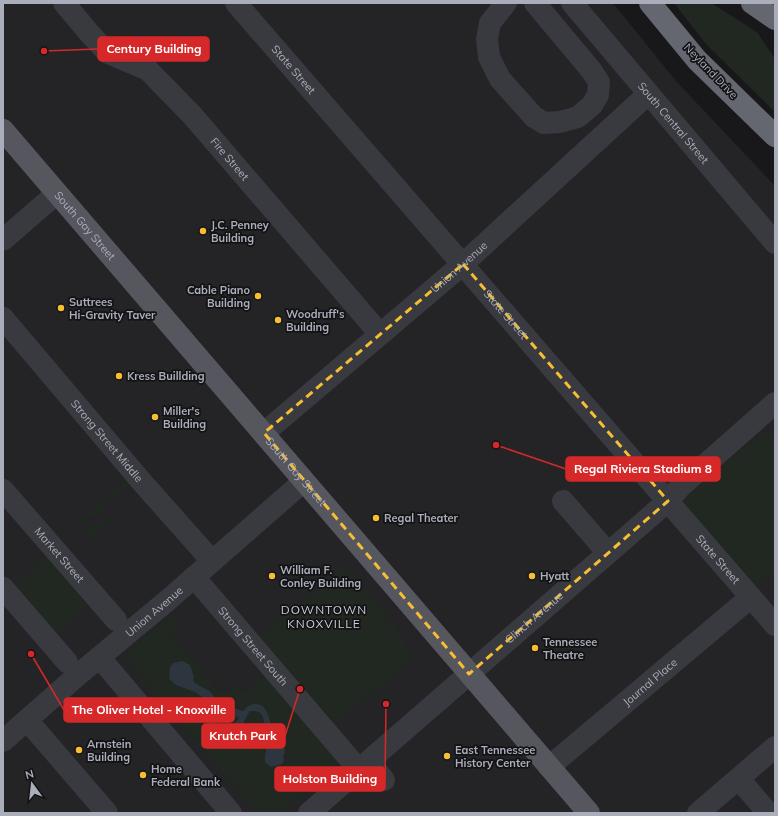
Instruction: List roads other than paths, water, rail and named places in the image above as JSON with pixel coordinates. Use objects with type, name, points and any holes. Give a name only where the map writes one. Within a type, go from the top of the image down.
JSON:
[{"type":"highway","name":"Neyland Drive","points":[[650,3],[697,60],[775,136]]},
{"type":"highway","points":[[752,3],[775,19]]},
{"type":"main road","name":"South Gay Street","points":[[3,130],[589,813]]},
{"type":"street","name":"State Street","points":[[236,3],[775,625]]},
{"type":"street","points":[[506,3],[490,23],[487,39],[489,57],[500,79],[534,117],[544,123],[560,122],[578,117],[592,105],[598,95],[599,82],[591,70],[535,3]]},
{"type":"street","name":"South Central Street","points":[[572,3],[775,243]]},
{"type":"street","name":"Fire Street","points":[[74,7],[90,34],[108,53],[148,70],[192,115],[380,334]]},
{"type":"street","name":"Union Avenue","points":[[264,433],[463,264],[648,94]]},
{"type":"street","points":[[3,240],[57,193]]},
{"type":"street","name":"Strong Street Middle","points":[[3,318],[141,481],[212,561]]},
{"type":"street","name":"Clinch Avenue","points":[[308,813],[668,501],[680,487],[775,403]]},
{"type":"street","name":"Union Avenue","points":[[3,741],[304,481]]},
{"type":"street","name":"Market Street","points":[[3,490],[116,620]]},
{"type":"street","points":[[563,501],[608,553]]},
{"type":"street","name":"Strong Street South","points":[[194,577],[364,766],[384,780]]},
{"type":"street","points":[[3,588],[67,662]]},
{"type":"street","name":"Journal Place","points":[[549,767],[751,597]]},
{"type":"street","points":[[100,658],[232,813]]},
{"type":"street","points":[[27,720],[107,813]]},
{"type":"street","points":[[698,813],[775,747]]},
{"type":"street","points":[[739,779],[768,813]]},
{"type":"place","name":"Century Building","points":[[44,51]]},
{"type":"place","name":"J.C. Penney Building","points":[[203,231]]},
{"type":"place","name":"Cable Piano Building","points":[[258,296]]},
{"type":"place","name":"Suttrees Hi-Gravity Taver","points":[[61,308]]},
{"type":"place","name":"Woodruff's Building","points":[[278,320]]},
{"type":"place","name":"Kress Buillding","points":[[119,376]]},
{"type":"place","name":"Miller's Building","points":[[155,417]]},
{"type":"place","name":"Regal Riviera Stadium 8","points":[[496,445]]},
{"type":"place","name":"Regal Theater","points":[[376,518]]},
{"type":"place","name":"William F. Conley Building","points":[[272,576]]},
{"type":"place","name":"Hyatt","points":[[532,576]]},
{"type":"place","name":"Tennessee Theatre","points":[[535,648]]},
{"type":"place","name":"The Oliver Hotel - Knoxville","points":[[31,654]]},
{"type":"place","name":"Krutch Park","points":[[300,689]]},
{"type":"place","name":"Holston Building","points":[[386,704]]},
{"type":"place","name":"Arnstein Building","points":[[79,750]]},
{"type":"place","name":"East Tennessee History Center","points":[[447,756]]},
{"type":"place","name":"Home Federal Bank","points":[[143,775]]},
{"type":"district","name":"DOWNTOWN KNOXVILLE","points":[[324,616]]}]
